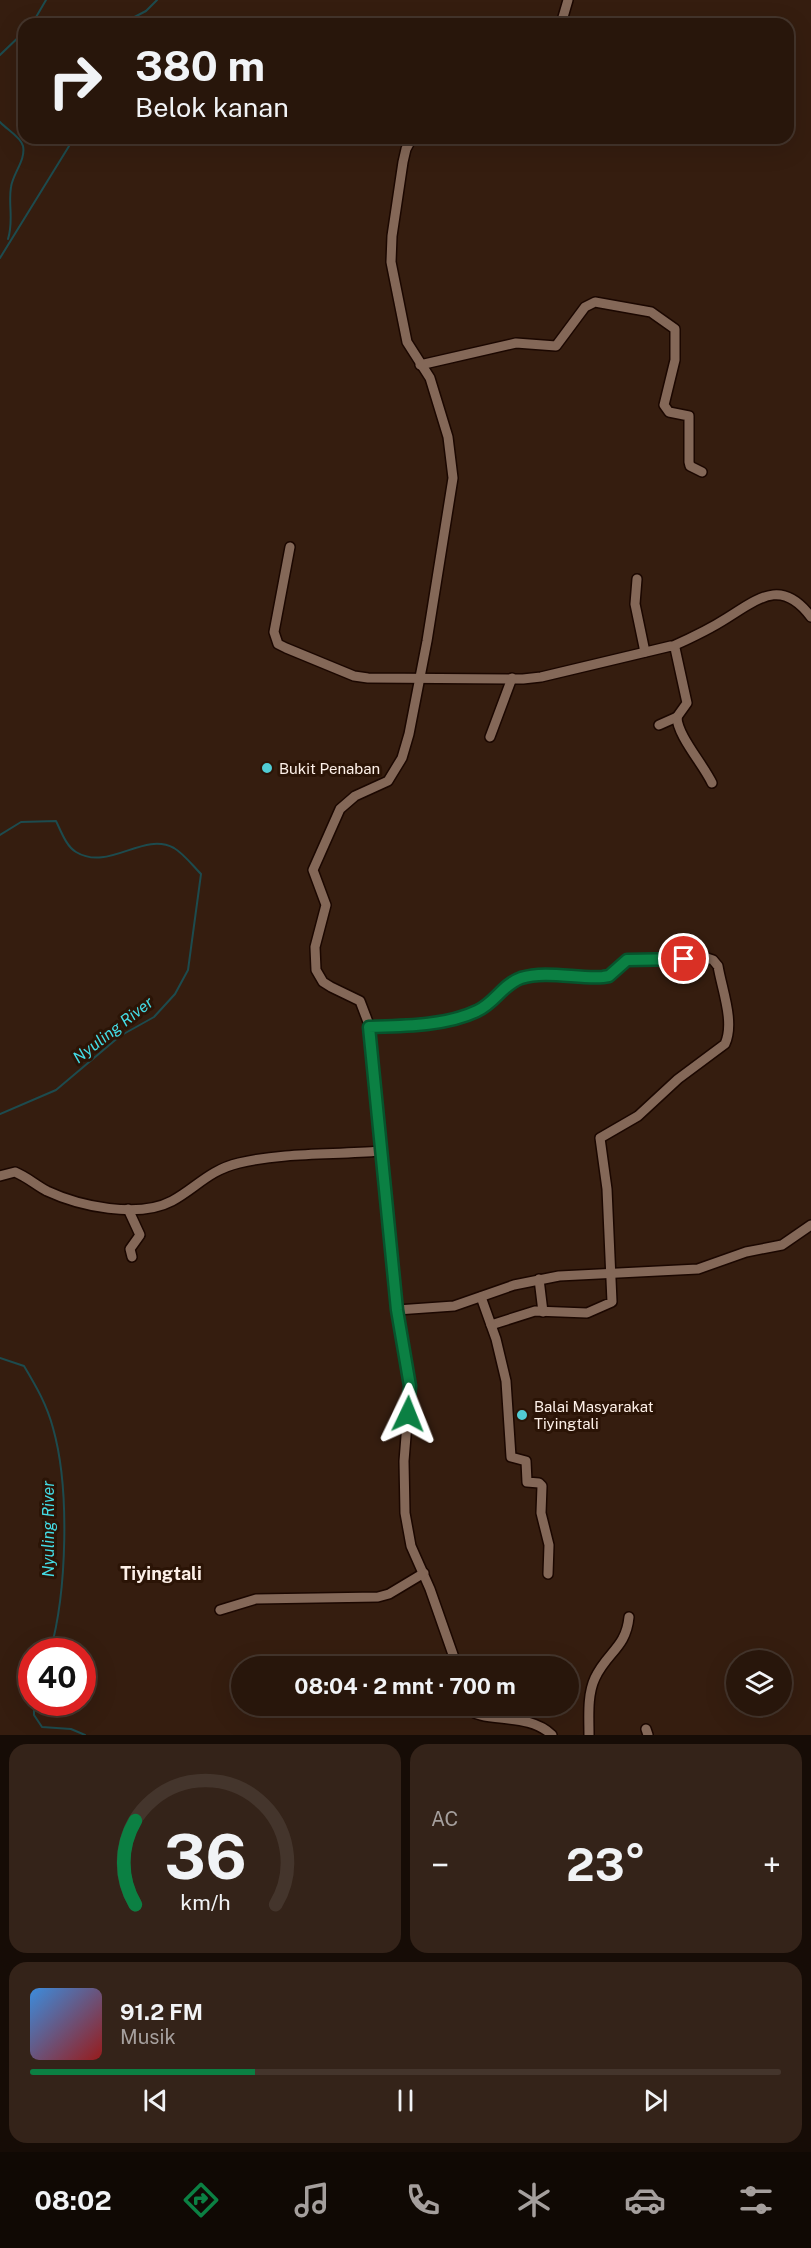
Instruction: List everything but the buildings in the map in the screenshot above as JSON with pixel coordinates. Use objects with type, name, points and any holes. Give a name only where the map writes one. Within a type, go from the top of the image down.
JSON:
[{"type":"street","points":[[563,18],[568,0]]},
{"type":"street","points":[[409,144],[392,236],[392,262],[407,342],[430,378],[451,454],[453,478],[447,526],[409,734],[394,774],[388,781],[355,796],[340,809],[313,870],[326,905],[315,946],[316,970],[323,982],[360,1000],[369,1027],[397,1310],[410,1386],[404,1454],[406,1529],[453,1656]]},
{"type":"street","points":[[420,365],[510,344],[556,346],[585,307],[595,302],[651,312],[675,329],[675,360],[664,405],[669,412],[689,416],[689,462],[690,466],[702,472]]},
{"type":"street","points":[[290,547],[274,632],[278,644],[354,676],[418,679],[542,677],[673,646],[764,595],[784,596],[795,600],[811,617]]},
{"type":"street","points":[[637,579],[635,604],[645,652]]},
{"type":"street","points":[[659,724],[677,717],[687,703],[686,691],[673,646]]},
{"type":"street","points":[[490,737],[512,678]]},
{"type":"street","points":[[677,717],[680,734],[692,747],[712,783]]},
{"type":"street","points":[[369,1027],[405,1026],[478,1011],[493,1001],[506,986],[521,978],[609,976],[627,960],[634,959],[713,960],[718,966],[728,1018],[729,1036],[725,1044],[678,1079],[638,1116],[600,1138],[607,1189],[611,1271],[610,1305],[580,1314],[543,1312],[522,1314],[491,1325]]},
{"type":"street","points":[[0,1176],[15,1172],[62,1197],[108,1209],[128,1209],[172,1201],[210,1174],[238,1164],[283,1157],[380,1151]]},
{"type":"street","points":[[128,1209],[140,1235],[130,1249],[132,1257]]},
{"type":"street","points":[[397,1310],[454,1306],[539,1279],[611,1271],[698,1269],[746,1252],[772,1249],[811,1225]]},
{"type":"street","points":[[539,1279],[543,1312]]},
{"type":"street","points":[[481,1297],[506,1381],[511,1457],[526,1461],[527,1482],[539,1483],[542,1486],[541,1513],[549,1545],[548,1574]]},
{"type":"street","points":[[219,1610],[256,1599],[378,1597],[389,1594],[424,1573]]},
{"type":"street","points":[[589,1735],[592,1685],[602,1665],[626,1636],[629,1617]]},
{"type":"street","points":[[494,1716],[530,1721],[552,1735]]},
{"type":"waterway","points":[[36,18],[46,0]]},
{"type":"waterway","name":"Nyuling River","points":[[133,18],[146,11],[157,0]]},
{"type":"waterway","points":[[0,55],[18,38]]},
{"type":"waterway","points":[[0,122],[18,138]]},
{"type":"waterway","points":[[8,239],[11,226],[11,187],[21,161],[22,144]]},
{"type":"waterway","name":"Nyuling River","points":[[0,258],[70,144]]},
{"type":"waterway","name":"Nyuling River","points":[[0,835],[21,822],[56,821],[69,846],[88,857],[113,855],[150,844],[162,844],[178,851],[201,874],[188,970],[175,994],[154,1017],[120,1036],[56,1090],[0,1114]]},
{"type":"waterway","name":"Nyuling River","points":[[0,1358],[24,1366],[48,1411],[58,1452],[64,1509],[64,1540],[60,1600],[54,1638]]},
{"type":"waterway","name":"Nyuling River","points":[[35,1716],[42,1727],[71,1729],[85,1735]]},
{"type":"place","name":"Bukit Penaban","points":[[267,768]]},
{"type":"place","name":"Balai Masyarakat Tiyingtali","points":[[522,1415]]},
{"type":"district","name":"Tiyingtali","points":[[161,1573]]},
{"type":"route","points":[[408,1414],[410,1386],[397,1310],[369,1027],[405,1026],[478,1011],[493,1001],[506,986],[521,978],[537,976],[596,978],[609,976],[627,960],[684,959]]}]
